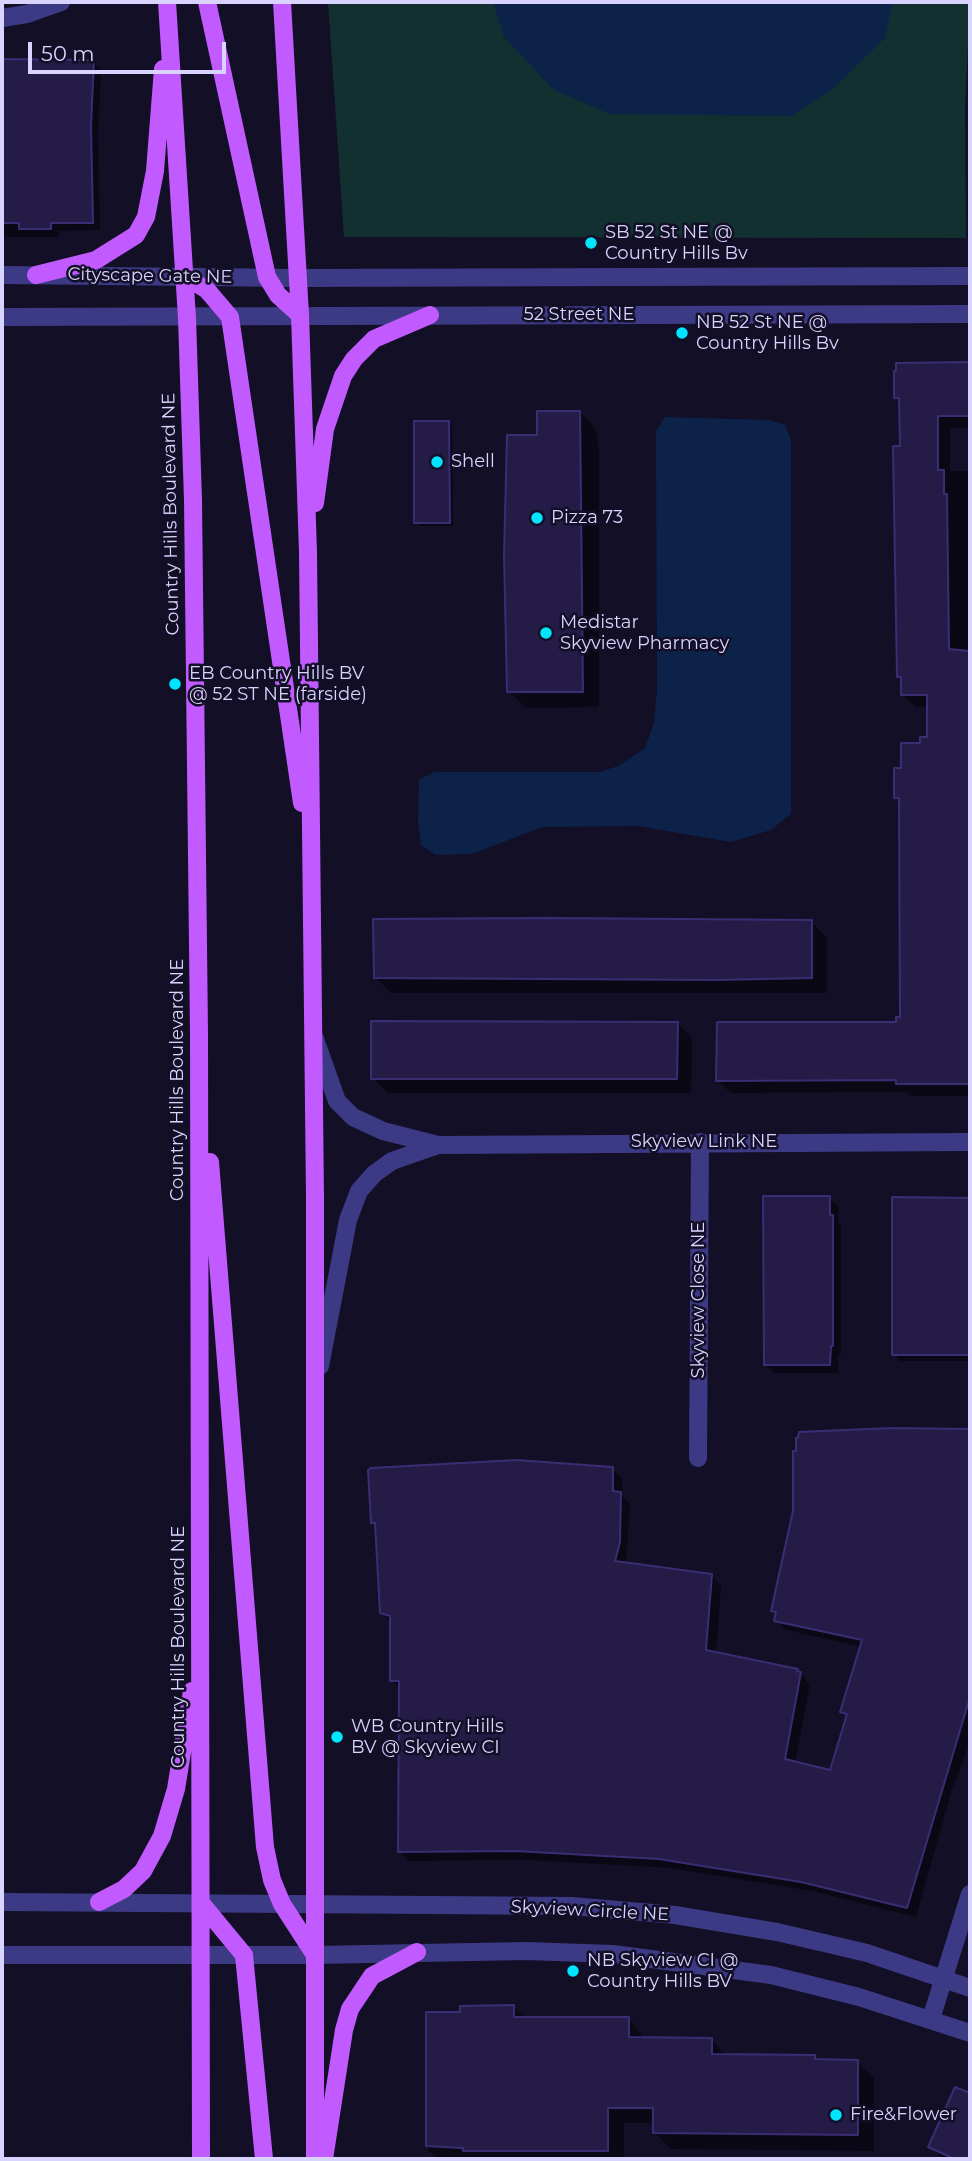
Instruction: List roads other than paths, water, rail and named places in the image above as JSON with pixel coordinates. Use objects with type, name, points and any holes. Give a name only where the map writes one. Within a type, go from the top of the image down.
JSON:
[{"type":"main road","points":[[207,2],[267,277],[278,295],[300,315]]},
{"type":"main road","points":[[282,2],[300,315],[308,552],[315,1390],[315,2159]]},
{"type":"main road","points":[[36,275],[96,260],[136,235],[146,218],[155,171],[167,4]]},
{"type":"main road","name":"Country Hills Boulevard NE","points":[[167,4],[185,276],[193,514],[199,1033],[201,2159]]},
{"type":"main road","points":[[185,276],[214,296],[230,317],[312,869]]},
{"type":"main road","points":[[308,552],[325,429],[343,376],[354,359],[373,339],[430,315]]},
{"type":"main road","points":[[199,1033],[265,1847],[272,1880],[282,1904],[315,1955]]},
{"type":"main road","points":[[99,1902],[124,1889],[143,1871],[162,1836],[176,1789],[200,1639]]},
{"type":"main road","points":[[201,1903],[244,1955],[264,2159]]},
{"type":"main road","points":[[324,2159],[344,2030],[350,2009],[372,1976],[417,1952]]},
{"type":"street","points":[[2,18],[27,14],[61,2]]},
{"type":"street","name":"Cityscape Gate NE","points":[[2,275],[298,278]]},
{"type":"street","points":[[298,278],[970,276]]},
{"type":"street","name":"52 Street NE","points":[[187,318],[300,315],[970,314]]},
{"type":"street","points":[[2,317],[187,318]]},
{"type":"street","name":"Skyview Link NE","points":[[313,1033],[337,1101],[353,1117],[383,1131],[438,1145],[970,1142]]},
{"type":"street","name":"Skyview Close NE","points":[[698,1458],[700,1142]]},
{"type":"street","name":"Skyview Link NE","points":[[315,1390],[348,1220],[359,1191],[373,1174],[392,1161],[438,1145]]},
{"type":"street","points":[[931,2018],[970,1894]]},
{"type":"street","name":"Skyview Circle NE","points":[[2,1902],[572,1906],[676,1915],[790,1935],[867,1953],[970,1988]]},
{"type":"street","points":[[2,1955],[315,1955],[538,1951],[678,1961],[771,1975],[931,2018],[970,2033]]},
{"type":"water","points":[[493,2],[893,2],[885,38],[834,88],[792,116],[610,114],[554,90],[504,37]]},
{"type":"water","points":[[665,417],[769,420],[785,425],[791,440],[791,814],[771,830],[731,842],[638,826],[542,827],[472,854],[436,855],[421,845],[418,821],[419,780],[434,772],[600,772],[618,766],[645,748],[654,723],[657,690],[656,431]]},
{"type":"place","name":"SB 52 St NE @ Country Hills Bv","points":[[591,243]]},
{"type":"place","name":"NB 52 St NE @ Country Hills Bv","points":[[682,333]]},
{"type":"place","name":"Shell","points":[[437,462]]},
{"type":"place","name":"Pizza 73","points":[[537,518]]},
{"type":"place","name":"Medistar Skyview Pharmacy","points":[[546,633]]},
{"type":"place","name":"EB Country Hills BV @ 52 ST NE (farside)","points":[[175,684]]},
{"type":"place","name":"WB Country Hills BV @ Skyview CI","points":[[337,1737]]},
{"type":"place","name":"NB Skyview CI @ Country Hills BV","points":[[573,1971]]},
{"type":"place","name":"Fire&Flower","points":[[836,2115]]}]
